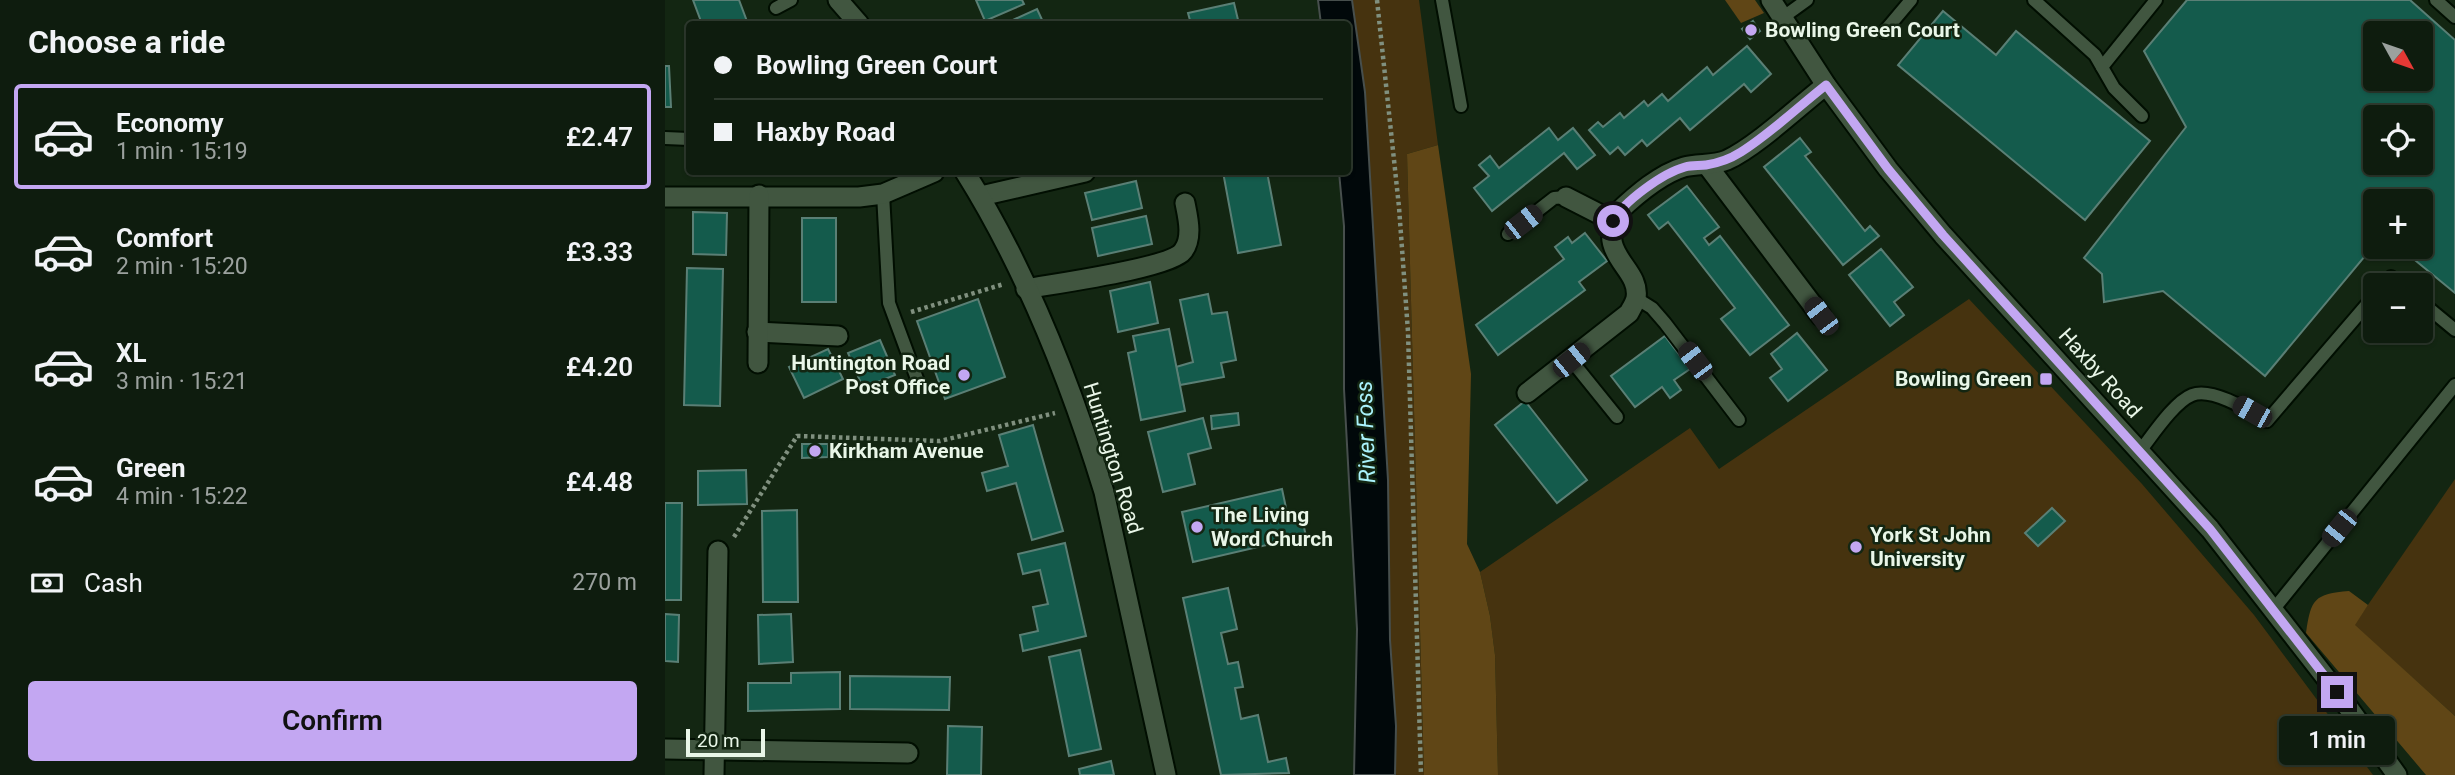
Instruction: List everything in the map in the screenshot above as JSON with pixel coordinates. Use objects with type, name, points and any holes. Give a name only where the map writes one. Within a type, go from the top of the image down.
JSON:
[{"type":"street","points":[[838,0],[856,21]]},
{"type":"street","name":"Haxby Road","points":[[1771,0],[1826,85],[1888,169],[1943,235],[2210,529],[2397,775]]},
{"type":"street","points":[[1527,393],[1629,313],[1636,298],[1635,285],[1613,250],[1613,221],[1618,212],[1670,172],[1688,166],[1725,161],[1742,151],[1826,85]]},
{"type":"street","points":[[1707,165],[1821,316]]},
{"type":"street","points":[[665,197],[859,197],[883,194],[927,175]]},
{"type":"street","name":"Huntington Road","points":[[967,175],[981,196],[1024,284],[1076,407],[1104,492],[1166,775]]},
{"type":"street","points":[[981,196],[1072,175]]},
{"type":"street","points":[[758,363],[759,195]]},
{"type":"street","points":[[1566,197],[1613,221]]},
{"type":"street","points":[[1024,284],[1140,268],[1175,258],[1182,253],[1188,242],[1189,227],[1185,204]]},
{"type":"street","points":[[757,332],[838,337]]},
{"type":"street","points":[[714,775],[717,551]]},
{"type":"street","points":[[665,749],[908,753]]},
{"type":"lane","points":[[776,8],[790,0]]},
{"type":"lane","points":[[1442,0],[1461,106]]},
{"type":"lane","points":[[1782,18],[1807,0]]},
{"type":"lane","points":[[1884,32],[1911,0]]},
{"type":"lane","points":[[2034,0],[2095,55],[2114,88],[2142,116]]},
{"type":"lane","points":[[2102,67],[2156,0]]},
{"type":"lane","points":[[2436,0],[2455,17]]},
{"type":"lane","points":[[665,138],[686,139]]},
{"type":"lane","points":[[883,194],[889,303],[919,387]]},
{"type":"lane","points":[[1507,234],[1554,198],[1566,197]]},
{"type":"lane","points":[[1636,298],[1652,308],[1665,323],[1739,419]]},
{"type":"lane","points":[[2140,451],[2183,400],[2194,394],[2210,394],[2237,403],[2267,421],[2363,309]]},
{"type":"lane","points":[[2433,312],[2455,330]]},
{"type":"lane","points":[[1571,360],[1617,418]]},
{"type":"lane","points":[[2273,610],[2455,385]]},
{"type":"path","points":[[1377,0],[1399,207],[1408,332],[1422,775]]},
{"type":"path","points":[[894,317],[1024,284]]},
{"type":"path","points":[[717,551],[735,535],[797,436],[940,441],[1076,407]]},
{"type":"shaded area","points":[[1352,0],[1419,0],[1438,145],[1407,154],[1424,775],[1395,775],[1396,726],[1390,640],[1388,480],[1365,92]]},
{"type":"shaded area","points":[[1725,0],[1755,0],[1764,13],[1741,23]]},
{"type":"shaded area","points":[[1438,145],[1471,374],[1467,544],[1480,572],[1490,616],[1495,655],[1498,775],[1424,775],[1407,154]]},
{"type":"shaded area","name":"York St John University","points":[[1969,299],[2142,484],[2254,615],[2373,775],[1498,775],[1495,655],[1480,572],[1690,428],[1719,469]]},
{"type":"shaded area","points":[[2455,479],[2455,716],[2354,625]]},
{"type":"shaded area","points":[[2349,591],[2368,605],[2355,625],[2455,716],[2455,775],[2426,775],[2306,633],[2316,600],[2328,594]]},
{"type":"water","name":"River Foss","points":[[1318,0],[1352,0],[1365,92],[1388,480],[1390,640],[1396,726],[1395,775],[1354,775],[1357,629],[1344,389],[1344,226],[1339,175],[1351,175],[1351,21],[1321,21]]},
{"type":"building","points":[[693,0],[739,0],[747,21],[701,21]]},
{"type":"building","points":[[976,0],[1022,0],[1024,4],[985,21]]},
{"type":"building","points":[[2187,0],[2410,0],[2455,40],[2455,293],[2414,259],[2433,259],[2433,189],[2363,189],[2363,258],[2265,376],[2163,291],[2104,302],[2102,274],[2084,258],[2186,127],[2144,51]]},
{"type":"building","points":[[1234,3],[1238,21],[1190,21],[1188,13]]},
{"type":"building","points":[[1037,9],[1043,21],[1011,21]]},
{"type":"building","points":[[1943,11],[1996,55],[2016,31],[2150,141],[2085,220],[1898,65]]},
{"type":"building","name":"Bowling Green Court","points":[[1753,21],[1760,31],[1750,39],[1742,29]]},
{"type":"building","points":[[1747,46],[1771,74],[1751,92],[1744,84],[1690,130],[1680,118],[1647,146],[1642,140],[1625,155],[1618,147],[1610,154],[1589,130],[1598,122],[1603,127],[1620,113],[1624,118],[1644,101],[1648,106],[1662,94],[1668,101],[1707,67],[1713,75]]},
{"type":"building","points":[[665,66],[669,66],[671,107],[665,107]]},
{"type":"building","points":[[1549,128],[1558,140],[1573,128],[1595,155],[1577,169],[1564,153],[1492,211],[1474,188],[1489,176],[1479,165],[1490,156],[1499,168]]},
{"type":"building","points":[[1800,138],[1811,152],[1805,156],[1865,231],[1870,226],[1879,236],[1843,265],[1764,167]]},
{"type":"building","points":[[1224,175],[1268,175],[1281,245],[1238,253]]},
{"type":"building","points":[[1136,181],[1142,208],[1092,220],[1085,193]]},
{"type":"building","points":[[1687,186],[1719,227],[1704,238],[1709,245],[1720,236],[1789,325],[1750,355],[1721,319],[1735,308],[1668,222],[1659,229],[1648,215]]},
{"type":"building","points":[[693,212],[727,213],[726,255],[693,254]]},
{"type":"building","points":[[1146,216],[1152,244],[1098,256],[1092,228]]},
{"type":"building","points":[[802,218],[836,218],[836,302],[802,302]]},
{"type":"building","points":[[1585,233],[1607,261],[1579,282],[1585,290],[1498,355],[1476,325],[1564,259],[1555,247],[1568,237],[1572,243]]},
{"type":"building","points":[[1881,249],[1913,287],[1894,302],[1904,315],[1890,326],[1849,275]]},
{"type":"building","points":[[687,268],[723,269],[720,406],[684,405]]},
{"type":"building","points":[[1150,282],[1158,323],[1118,332],[1110,291]]},
{"type":"building","points":[[1208,294],[1212,314],[1227,312],[1236,360],[1221,363],[1224,377],[1180,385],[1176,367],[1193,362],[1180,300]]},
{"type":"building","points":[[978,299],[1005,377],[945,399],[917,321]]},
{"type":"building","points":[[1169,329],[1185,411],[1141,420],[1128,353],[1136,351],[1133,336]]},
{"type":"building","points":[[1797,333],[1827,370],[1788,401],[1770,378],[1782,369],[1771,354]]},
{"type":"building","points":[[1665,336],[1690,369],[1674,380],[1681,390],[1670,398],[1662,387],[1635,407],[1611,376]]},
{"type":"building","points":[[880,340],[895,375],[863,388],[848,353]]},
{"type":"building","points":[[828,349],[843,379],[804,398],[789,367]]},
{"type":"building","points":[[1525,401],[1587,480],[1557,503],[1495,425]]},
{"type":"building","points":[[1238,413],[1239,425],[1212,429],[1211,416]]},
{"type":"building","points":[[1203,418],[1211,448],[1188,454],[1195,484],[1163,492],[1148,432]]},
{"type":"building","points":[[1033,425],[1063,531],[1032,540],[1016,483],[987,491],[982,473],[1008,466],[999,435]]},
{"type":"building","name":"Kirkham Avenue","points":[[802,444],[828,444],[828,457],[802,458]]},
{"type":"building","points":[[746,470],[747,504],[698,505],[698,471]]},
{"type":"building","points":[[1282,489],[1289,522],[1302,519],[1306,536],[1193,562],[1182,512]]},
{"type":"building","points":[[665,503],[682,503],[681,600],[665,600]]},
{"type":"building","points":[[2052,508],[2065,521],[2038,546],[2025,533]]},
{"type":"building","points":[[797,510],[798,602],[763,602],[762,511]]},
{"type":"building","points":[[1065,543],[1086,636],[1023,651],[1020,635],[1038,631],[1033,607],[1048,604],[1040,570],[1023,574],[1018,554]]},
{"type":"building","points":[[1228,588],[1237,629],[1221,633],[1228,664],[1238,662],[1243,687],[1235,688],[1241,719],[1258,715],[1268,762],[1286,758],[1289,773],[1221,775],[1183,598]]},
{"type":"building","points":[[665,614],[679,615],[678,662],[665,661]]},
{"type":"building","points":[[791,614],[793,662],[759,664],[758,615]]},
{"type":"building","points":[[1080,650],[1101,749],[1069,756],[1049,657]]},
{"type":"building","points":[[840,672],[840,709],[748,711],[748,683],[791,683],[791,673]]},
{"type":"building","points":[[850,676],[950,677],[949,710],[850,709]]},
{"type":"building","points":[[948,726],[982,727],[981,775],[947,775]]},
{"type":"building","points":[[1111,761],[1114,775],[1080,775],[1079,769]]},
{"type":"place","name":"Bowling Green Court","points":[[1751,30]]},
{"type":"place","name":"Huntington Road Post Office","points":[[964,375]]},
{"type":"place","name":"Bowling Green","points":[[2046,379]]},
{"type":"place","name":"Kirkham Avenue","points":[[815,451]]},
{"type":"place","name":"The Living Word Church","points":[[1197,527]]},
{"type":"place","name":"York St John University","points":[[1856,547]]},
{"type":"route","points":[[1613,221],[1628,202],[1670,172],[1688,166],[1725,161],[1742,151],[1826,85],[1888,169],[1943,235],[2210,529],[2337,692]]}]
